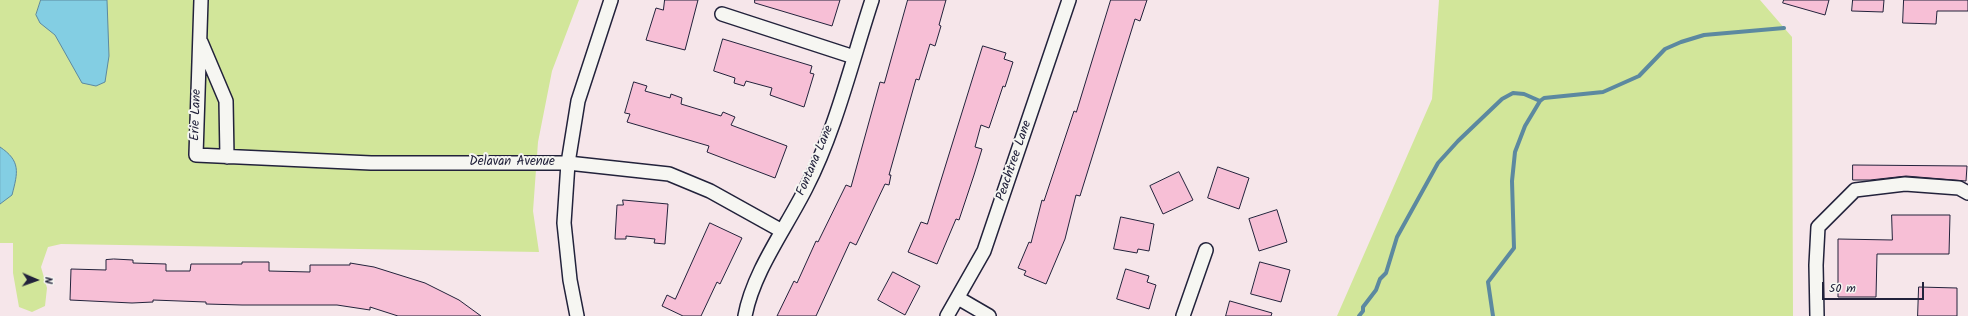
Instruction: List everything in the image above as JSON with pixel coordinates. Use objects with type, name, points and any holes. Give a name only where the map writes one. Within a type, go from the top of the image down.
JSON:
[{"type":"street","name":"Erie Lane","points":[[199,38],[226,101],[227,157],[196,155],[199,38],[201,0]]},
{"type":"street","points":[[576,316],[570,280],[564,223],[568,164],[578,101],[611,0]]},
{"type":"street","name":"Fontana Lane","points":[[745,316],[748,298],[806,188],[825,146],[872,0]]},
{"type":"street","name":"Peachtree Lane","points":[[947,316],[984,251],[1069,0]]},
{"type":"street","points":[[722,14],[854,57]]},
{"type":"street","name":"Delavan Avenue","points":[[227,157],[371,163],[568,164],[669,174],[710,191],[782,231]]},
{"type":"street","points":[[1817,316],[1816,265],[1818,227],[1855,190],[1905,184],[1959,188],[1968,193]]},
{"type":"street","points":[[1183,316],[1206,250]]},
{"type":"street","points":[[958,298],[989,316]]},
{"type":"green space","points":[[0,0],[579,0],[552,71],[538,142],[533,211],[539,252],[61,244],[48,247],[41,267],[47,288],[45,306],[32,312],[19,307],[13,273],[13,243],[0,243]]},
{"type":"green space","points":[[1439,0],[1760,0],[1792,37],[1793,316],[1337,316],[1432,99]]},
{"type":"water","points":[[41,0],[107,0],[109,56],[105,82],[96,86],[82,83],[55,35],[40,23],[36,15]]},
{"type":"water","points":[[0,147],[12,157],[15,162],[16,180],[12,195],[0,204]]},
{"type":"building","points":[[665,0],[698,0],[685,50],[646,40],[656,8],[663,10]]},
{"type":"building","points":[[755,0],[840,0],[832,26],[755,3]]},
{"type":"building","points":[[908,0],[946,0],[935,46],[930,44],[919,80],[916,79],[889,175],[891,175],[889,185],[885,184],[856,245],[850,242],[816,316],[777,316],[794,281],[797,283],[816,241],[818,242],[846,185],[851,187],[880,82],[884,83]]},
{"type":"building","points":[[1111,0],[1147,0],[1140,21],[1135,19],[1080,196],[1076,195],[1065,239],[1046,284],[1024,275],[1026,271],[1018,268],[1029,242],[1031,243],[1042,200],[1044,201],[1074,111],[1076,112]]},
{"type":"building","points":[[1784,0],[1829,0],[1825,15],[1783,3]]},
{"type":"building","points":[[1853,0],[1884,0],[1883,12],[1852,11]]},
{"type":"building","points":[[1904,0],[1968,0],[1968,11],[1937,11],[1936,24],[1903,23]]},
{"type":"building","points":[[723,39],[812,66],[810,73],[814,74],[804,107],[770,95],[772,88],[746,81],[744,86],[734,83],[735,78],[714,71]]},
{"type":"building","points":[[983,46],[1006,53],[1004,59],[1013,62],[989,128],[981,125],[975,147],[982,149],[974,175],[959,220],[956,219],[937,264],[908,252],[921,222],[927,224]]},
{"type":"building","points":[[634,82],[647,86],[645,91],[670,98],[671,94],[682,98],[681,104],[721,116],[723,112],[735,117],[731,125],[787,146],[775,178],[707,152],[709,146],[627,122],[630,114],[625,113]]},
{"type":"building","points":[[1853,165],[1967,166],[1966,181],[1906,176],[1870,180],[1853,180]]},
{"type":"building","points":[[1218,167],[1249,178],[1239,209],[1208,198]]},
{"type":"building","points":[[1179,172],[1193,200],[1163,214],[1150,186]]},
{"type":"building","points":[[623,200],[668,204],[665,244],[654,243],[655,239],[626,236],[626,239],[615,239],[617,205],[623,205]]},
{"type":"building","points":[[1277,210],[1287,242],[1259,251],[1249,219]]},
{"type":"building","points":[[1892,215],[1950,215],[1949,254],[1877,254],[1876,297],[1838,297],[1838,239],[1892,240]]},
{"type":"building","points":[[1121,217],[1154,224],[1149,251],[1138,249],[1137,253],[1114,249]]},
{"type":"building","points":[[710,223],[742,238],[720,284],[717,282],[701,316],[683,316],[662,306],[667,295],[675,299]]},
{"type":"building","points":[[106,260],[133,260],[133,263],[166,264],[166,271],[190,271],[191,264],[242,264],[242,262],[269,262],[269,271],[310,272],[310,265],[350,265],[350,263],[374,267],[425,283],[459,300],[481,316],[398,316],[370,307],[370,310],[337,305],[242,305],[153,300],[153,302],[132,303],[70,300],[71,269],[106,270]]},
{"type":"building","points":[[1260,262],[1290,270],[1281,302],[1251,294]]},
{"type":"building","points":[[1126,269],[1149,276],[1147,282],[1156,285],[1149,309],[1117,299]]},
{"type":"building","points":[[893,272],[920,286],[905,315],[878,300]]},
{"type":"building","points":[[1919,287],[1957,288],[1957,316],[1918,316]]},
{"type":"building","points":[[1230,301],[1272,313],[1271,316],[1226,316]]},
{"type":"waterway","points":[[1493,316],[1488,282],[1514,248],[1512,181],[1515,152],[1525,126],[1540,101],[1544,98],[1603,92],[1639,76],[1665,49],[1704,35],[1784,28]]},
{"type":"waterway","points":[[1359,316],[1363,311],[1363,307],[1376,290],[1380,279],[1386,273],[1397,237],[1438,163],[1458,141],[1502,99],[1513,93],[1524,94],[1540,101]]}]
